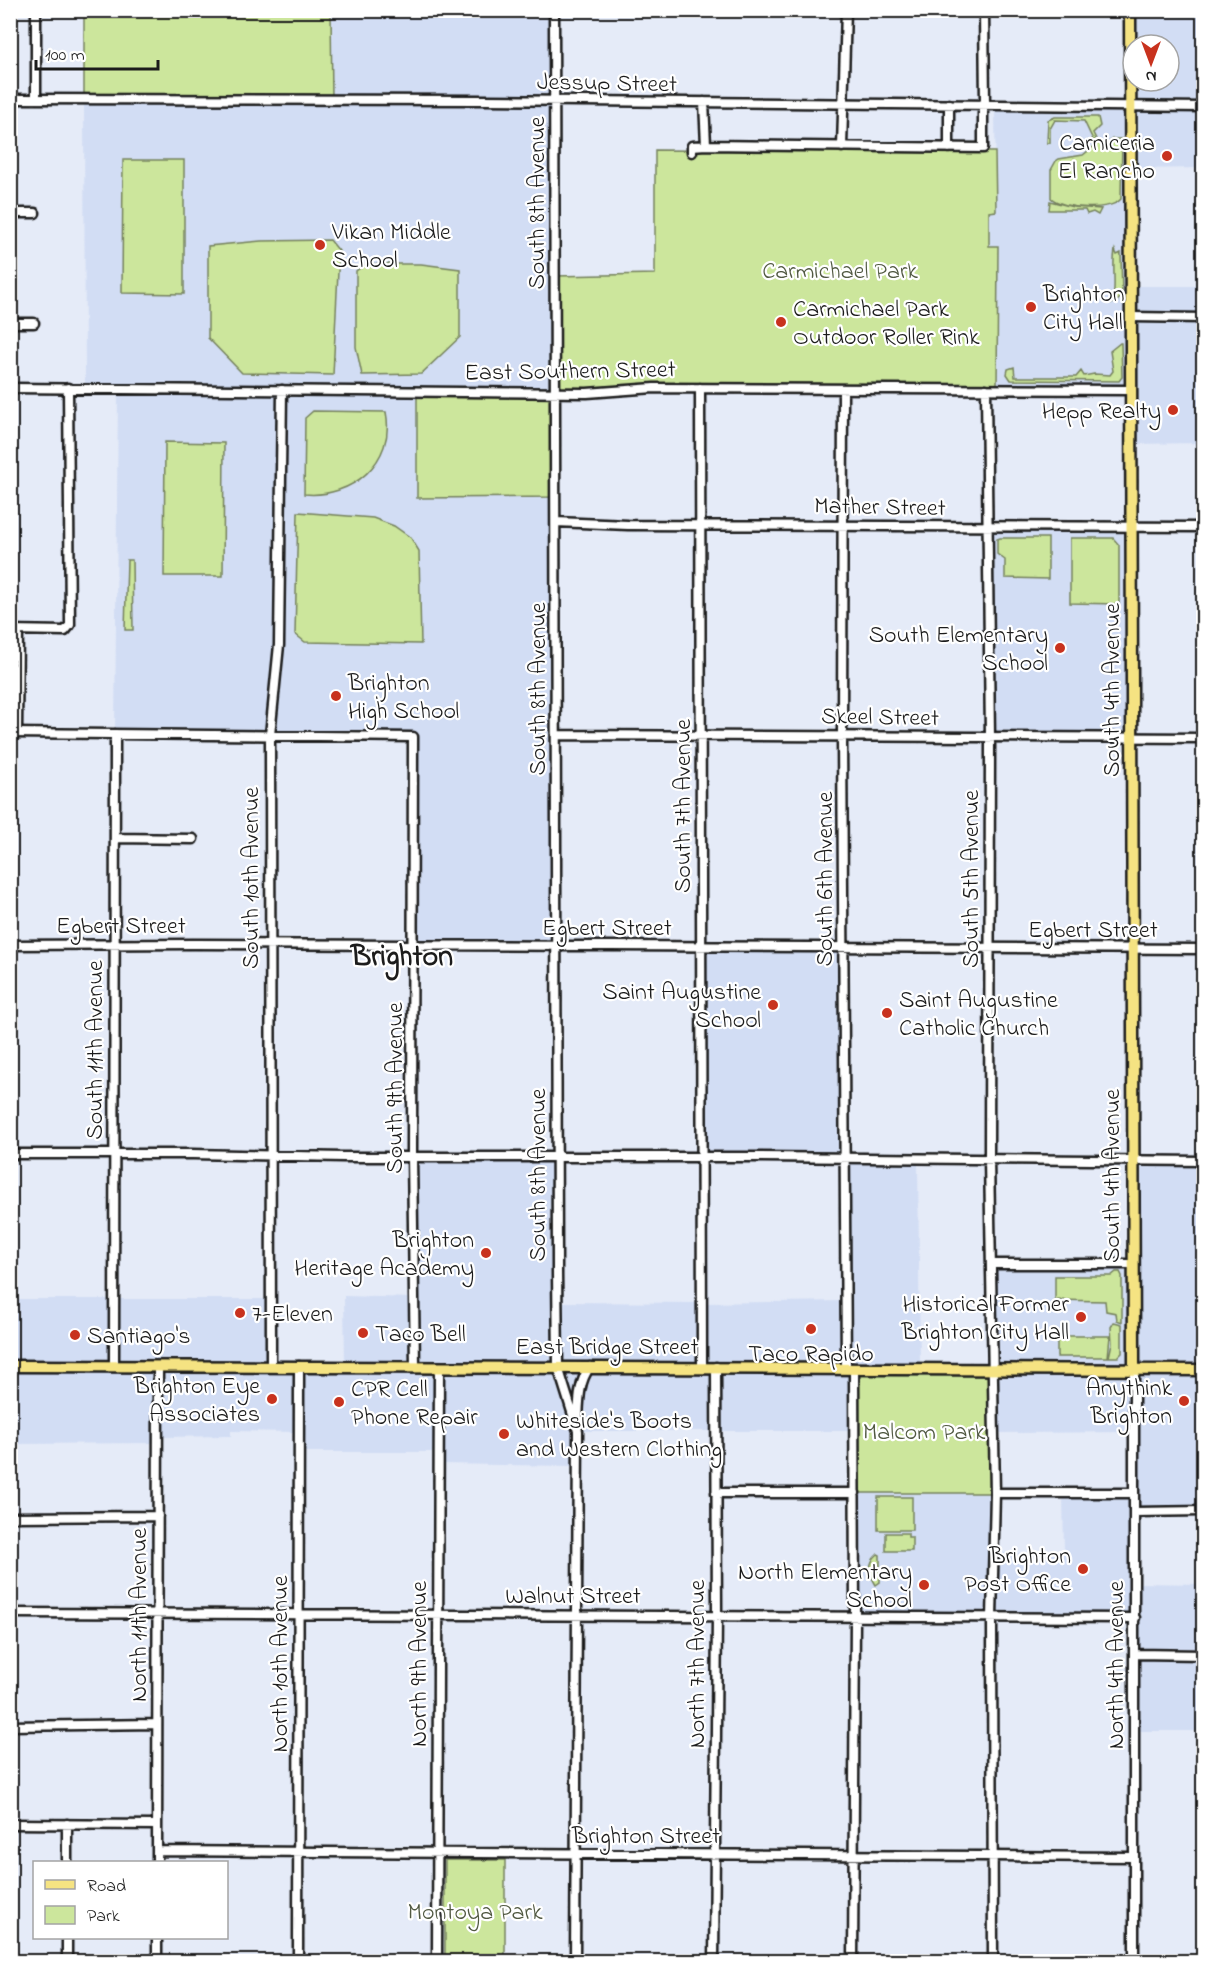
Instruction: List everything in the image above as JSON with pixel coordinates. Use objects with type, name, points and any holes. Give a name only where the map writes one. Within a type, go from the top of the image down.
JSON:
[{"type":"main road","name":"South 4th Avenue","points":[[1130,10],[1134,1370]]},
{"type":"main road","name":"East Bridge Street","points":[[10,1366],[1203,1370]]},
{"type":"street","points":[[36,10],[36,99]]},
{"type":"street","name":"South 8th Avenue","points":[[554,10],[558,1367],[578,1431]]},
{"type":"street","points":[[846,10],[842,104],[846,149]]},
{"type":"street","points":[[692,152],[692,146],[846,149],[983,148],[984,10]]},
{"type":"street","name":"Jessup Street","points":[[10,99],[1203,107]]},
{"type":"street","points":[[704,102],[706,146]]},
{"type":"street","points":[[949,104],[949,148]]},
{"type":"street","points":[[10,213],[35,213]]},
{"type":"street","points":[[1131,317],[1203,318]]},
{"type":"street","points":[[10,322],[34,323]]},
{"type":"street","name":"East Southern Street","points":[[10,388],[555,393],[654,388],[1130,390]]},
{"type":"street","points":[[68,388],[70,625],[65,631],[14,630],[14,733],[270,735]]},
{"type":"street","name":"South 7th Avenue","points":[[700,388],[702,1367]]},
{"type":"street","name":"South 6th Avenue","points":[[843,389],[842,735],[846,1158],[855,1493],[853,1962]]},
{"type":"street","name":"South 5th Avenue","points":[[987,389],[990,738],[989,1159],[995,1493],[992,1618],[993,1962]]},
{"type":"street","name":"South 10th Avenue","points":[[272,1366],[270,735],[279,645],[282,390]]},
{"type":"street","name":"Mather Street","points":[[556,522],[700,525],[1203,527]]},
{"type":"street","name":"South 11th Avenue","points":[[114,1366],[115,734]]},
{"type":"street","name":"South 9th Avenue","points":[[270,735],[413,737],[412,1156],[416,1366]]},
{"type":"street","name":"Skeel Street","points":[[556,735],[1203,738]]},
{"type":"street","points":[[115,838],[193,839]]},
{"type":"street","name":"Egbert Street","points":[[10,945],[269,944],[1203,949]]},
{"type":"street","points":[[10,1154],[1203,1161]]},
{"type":"street","points":[[991,1264],[1133,1264]]},
{"type":"street","name":"North 10th Avenue","points":[[298,1962],[300,1366]]},
{"type":"street","name":"North 11th Avenue","points":[[157,1861],[158,1367]]},
{"type":"street","name":"North 9th Avenue","points":[[437,1962],[439,1367]]},
{"type":"street","points":[[575,1962],[578,1431],[581,1383],[583,1375],[590,1367]]},
{"type":"street","name":"North 7th Avenue","points":[[714,1962],[717,1615],[716,1367]]},
{"type":"street","name":"North 4th Avenue","points":[[1134,1370],[1134,1962]]},
{"type":"street","points":[[716,1493],[855,1493]]},
{"type":"street","points":[[995,1493],[1134,1493]]},
{"type":"street","points":[[1134,1512],[1203,1511]]},
{"type":"street","points":[[10,1517],[158,1516]]},
{"type":"street","name":"Walnut Street","points":[[10,1613],[1135,1618]]},
{"type":"street","points":[[1135,1654],[1203,1655]]},
{"type":"street","points":[[10,1726],[157,1724]]},
{"type":"street","points":[[10,1824],[157,1825]]},
{"type":"street","points":[[67,1824],[67,1861]]},
{"type":"street","name":"Brighton Street","points":[[157,1851],[1134,1857]]},
{"type":"street","points":[[67,1939],[67,1962]]},
{"type":"street","points":[[157,1939],[157,1962]]},
{"type":"shaded area","points":[[331,11],[554,11],[557,946],[414,946],[412,737],[115,734],[118,389],[85,388],[84,99],[332,99]]},
{"type":"shaded area","points":[[1130,11],[1202,11],[1203,168],[1130,169],[1131,286],[1202,286],[1203,443],[1130,444],[1130,391],[997,389],[998,246],[989,246],[989,212],[996,211],[995,104],[1129,106],[1129,93],[1181,93],[1181,33],[1130,33]]},
{"type":"shaded area","name":"South Elementary School","points":[[987,527],[1131,527],[1131,738],[989,738]]},
{"type":"shaded area","name":"Saint Augustine School","points":[[844,946],[846,1158],[702,1157],[701,947]]},
{"type":"shaded area","points":[[412,1156],[557,1157],[558,1302],[702,1303],[846,1301],[846,1158],[918,1158],[920,1369],[856,1431],[578,1431],[577,1466],[439,1464],[439,1452],[299,1452],[299,1432],[231,1431],[231,1436],[158,1437],[158,1443],[11,1444],[10,1299],[271,1299],[272,1366],[345,1367],[344,1296],[414,1298]]},
{"type":"shaded area","points":[[1132,1161],[1203,1161],[1203,1511],[1135,1512],[1135,1583],[1203,1584],[1203,1731],[1135,1731],[1135,1619],[855,1617],[855,1493],[995,1493],[994,1553],[1064,1553],[1063,1493],[1134,1493],[1134,1432],[994,1433],[991,1264],[1133,1264]]},
{"type":"green space","points":[[84,11],[331,11],[332,99],[84,99]]},
{"type":"green space","points":[[1055,117],[1098,117],[1100,126],[1093,133],[1096,139],[1094,142],[1084,121],[1055,120],[1050,129],[1050,143],[1047,143],[1048,120]]},
{"type":"green space","points":[[1112,139],[1122,139],[1121,199],[1107,206],[1076,207],[1065,205],[1051,198],[1051,170],[1056,161],[1083,155],[1099,142],[1107,145]]},
{"type":"green space","name":"Carmichael Park","points":[[655,150],[995,152],[996,211],[989,212],[989,246],[998,246],[997,389],[556,393],[556,497],[417,498],[417,391],[555,392],[555,276],[655,274]]},
{"type":"green space","points":[[123,160],[184,160],[184,294],[122,293]]},
{"type":"green space","points":[[1050,201],[1073,207],[1101,209],[1098,215],[1093,212],[1087,214],[1085,210],[1049,210]]},
{"type":"green space","points":[[330,240],[339,251],[333,375],[242,373],[208,338],[208,246],[261,241]]},
{"type":"green space","points":[[1115,250],[1117,255],[1121,253],[1122,296],[1115,303],[1107,303],[1113,300]]},
{"type":"green space","points":[[366,264],[421,264],[460,269],[460,337],[421,374],[362,375],[356,347],[356,271]]},
{"type":"green space","points":[[1120,343],[1122,377],[1119,381],[1011,380],[1007,374],[1008,369],[1014,367],[1015,377],[1076,377],[1081,371],[1084,376],[1110,375],[1113,371],[1110,351]]},
{"type":"green space","points":[[313,411],[386,412],[387,430],[384,447],[377,461],[366,474],[338,490],[321,494],[304,494],[305,418]]},
{"type":"green space","points":[[165,442],[224,443],[223,576],[164,576]]},
{"type":"green space","points":[[298,512],[373,518],[394,526],[411,538],[419,551],[421,644],[305,642],[295,634]]},
{"type":"green space","points":[[1048,538],[1048,579],[1005,578],[1005,560],[997,554],[997,539]]},
{"type":"green space","points":[[1070,538],[1113,538],[1119,545],[1119,604],[1070,603]]},
{"type":"green space","points":[[127,560],[132,560],[133,630],[125,630]]},
{"type":"green space","points":[[1120,1272],[1122,1276],[1122,1322],[1117,1320],[1116,1313],[1106,1311],[1105,1301],[1055,1300],[1055,1276],[1111,1276]]},
{"type":"green space","points":[[1114,1322],[1122,1324],[1122,1353],[1118,1357],[1109,1357],[1112,1343],[1111,1327]]},
{"type":"green space","points":[[1057,1336],[1110,1336],[1108,1357],[1057,1357]]},
{"type":"green space","name":"Malcom Park","points":[[854,1369],[993,1370],[995,1493],[855,1493]]},
{"type":"green space","points":[[878,1497],[912,1497],[912,1530],[878,1530]]},
{"type":"green space","points":[[886,1533],[908,1533],[908,1537],[912,1537],[912,1551],[886,1551]]},
{"type":"green space","points":[[880,1555],[880,1582],[876,1585],[870,1569],[874,1557]]},
{"type":"green space","name":"Montoya Park","points":[[445,1860],[505,1860],[505,1961],[445,1961]]},
{"type":"place","name":"Carniceria El Rancho","points":[[1167,156]]},
{"type":"place","name":"Vikan Middle School","points":[[320,245]]},
{"type":"place","name":"Brighton City Hall","points":[[1031,307]]},
{"type":"place","name":"Carmichael Park Outdoor Roller Rink","points":[[781,322]]},
{"type":"place","name":"Hepp Realty","points":[[1173,410]]},
{"type":"place","name":"South Elementary School","points":[[1060,648]]},
{"type":"place","name":"Brighton High School","points":[[336,696]]},
{"type":"place","name":"Saint Augustine School","points":[[773,1005]]},
{"type":"place","name":"Saint Augustine Catholic Church","points":[[887,1013]]},
{"type":"place","name":"Brighton Heritage Academy","points":[[486,1253]]},
{"type":"place","name":"7-Eleven","points":[[240,1313]]},
{"type":"place","name":"Historical Former Brighton City Hall","points":[[1081,1317]]},
{"type":"place","name":"Taco Rapido","points":[[811,1329]]},
{"type":"place","name":"Taco Bell","points":[[363,1333]]},
{"type":"place","name":"Santiago's","points":[[75,1335]]},
{"type":"place","name":"Brighton Eye Associates","points":[[272,1399]]},
{"type":"place","name":"Anythink Brighton","points":[[1184,1401]]},
{"type":"place","name":"CPR Cell Phone Repair","points":[[339,1402]]},
{"type":"place","name":"Whiteside's Boots and Western Clothing","points":[[504,1434]]},
{"type":"place","name":"Brighton Post Office","points":[[1083,1569]]},
{"type":"place","name":"North Elementary School","points":[[924,1585]]},
{"type":"district","name":"Brighton","points":[[402,955]]}]
